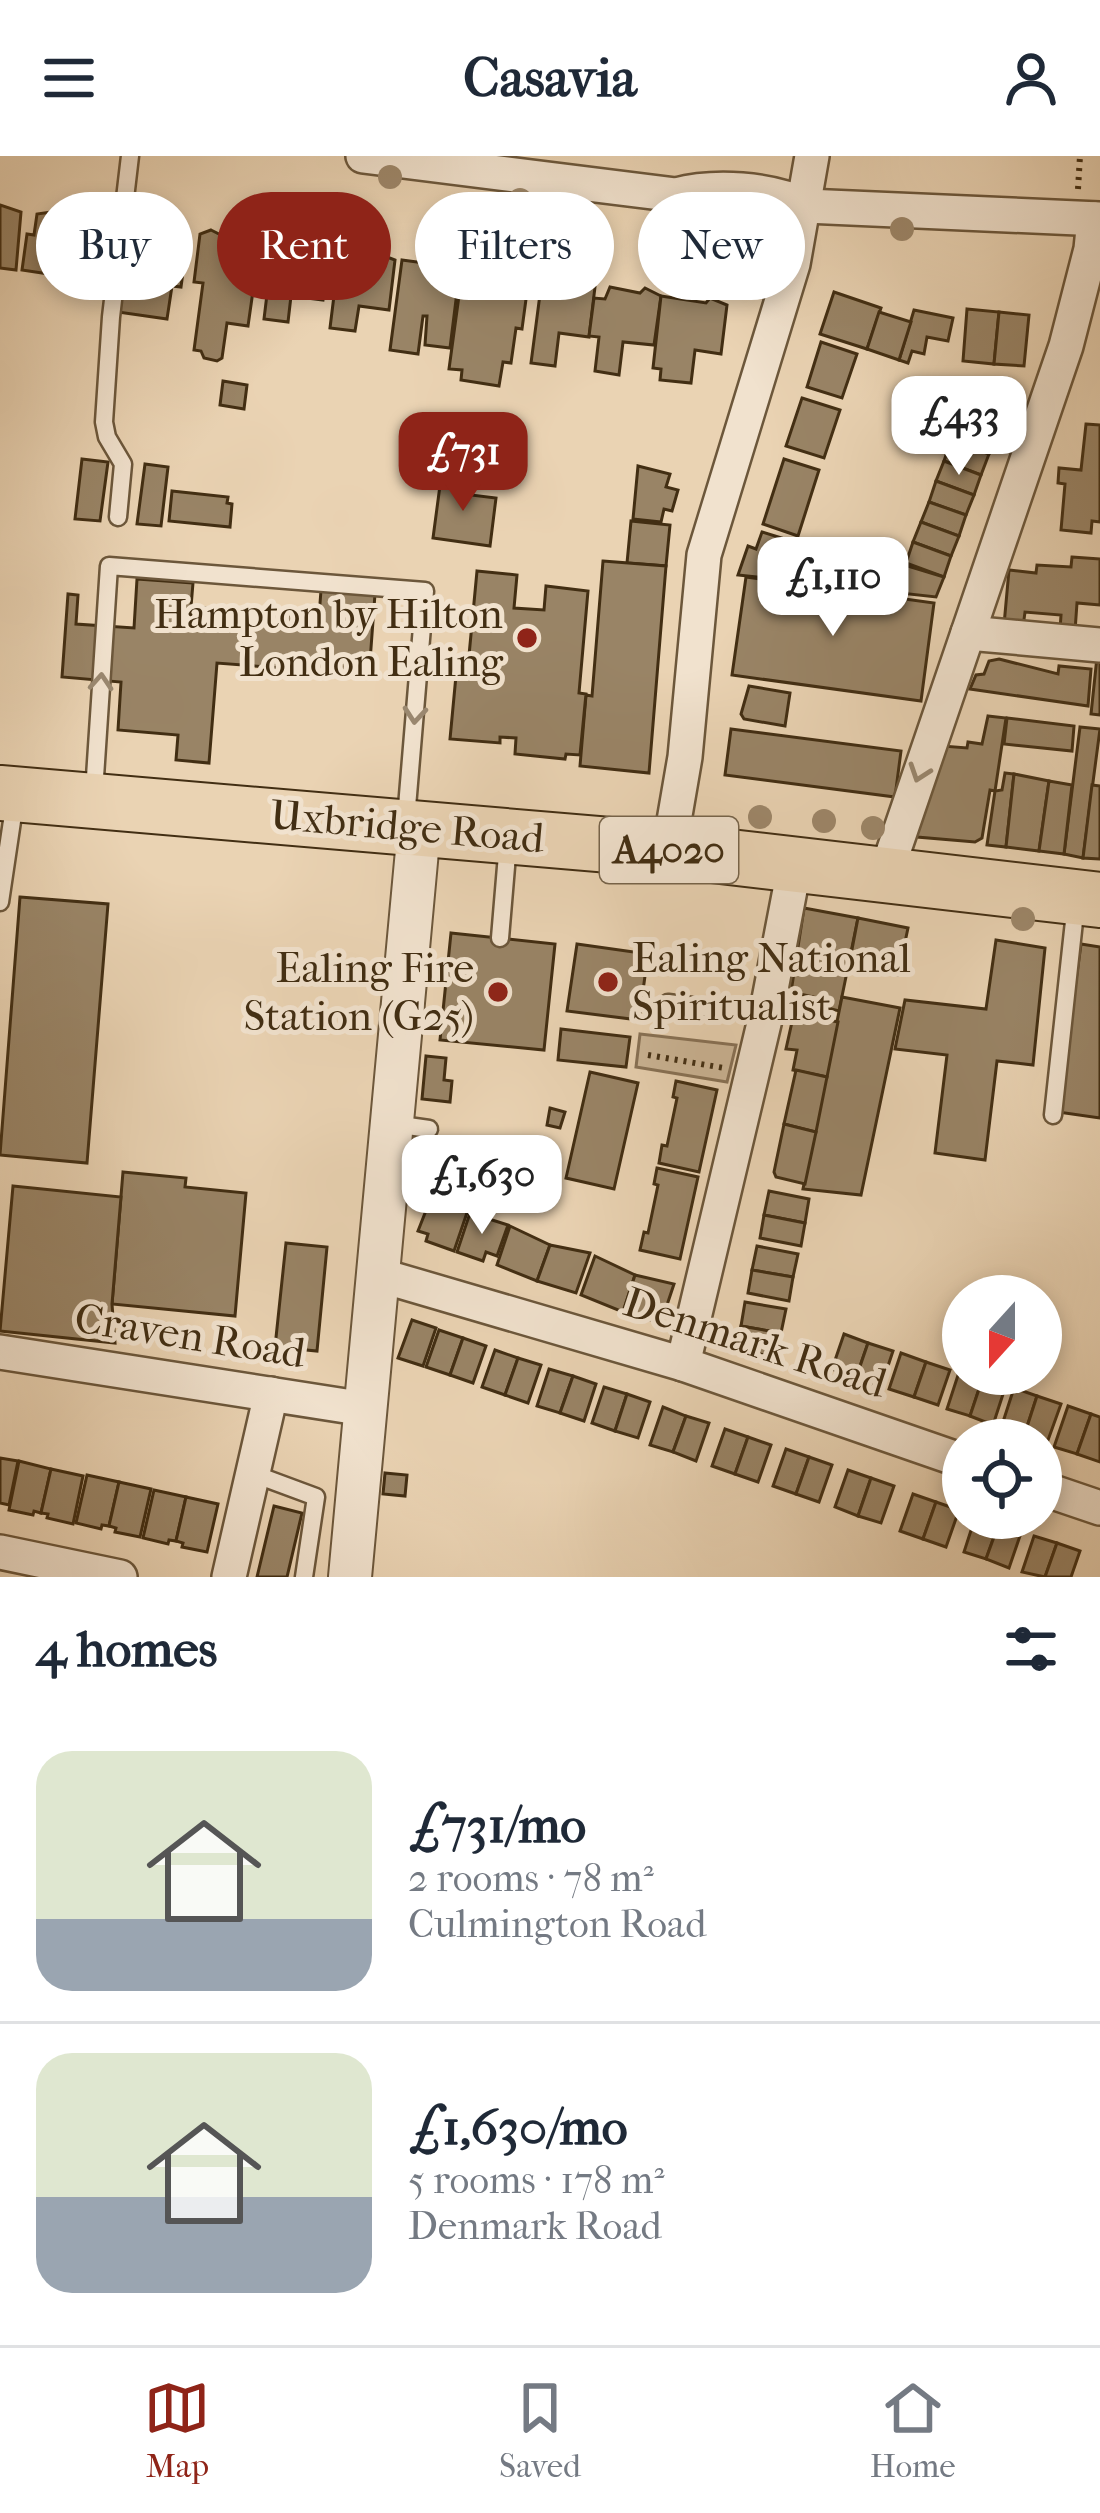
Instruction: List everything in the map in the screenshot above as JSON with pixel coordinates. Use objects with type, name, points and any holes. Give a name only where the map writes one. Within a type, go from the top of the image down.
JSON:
[{"type":"main road","name":"Uxbridge Road","points":[[8,794],[669,850],[1088,898]]},
{"type":"street","points":[[363,156],[441,162],[676,195],[698,190],[785,196],[806,206],[1097,219],[1066,346],[885,875]]},
{"type":"street","points":[[669,850],[685,757],[704,555],[794,264],[812,156]]},
{"type":"street","points":[[968,633],[1100,645]]},
{"type":"street","points":[[350,1577],[379,1275],[411,1126],[412,828]]},
{"type":"street","points":[[683,1364],[766,1015],[795,864]]},
{"type":"street","name":"Denmark Road","points":[[379,1275],[683,1364],[942,1454]]},
{"type":"street","name":"Craven Road","points":[[0,1352],[365,1409]]},
{"type":"street","points":[[229,1577],[271,1394]]},
{"type":"street","points":[[1062,1495],[1100,1508]]},
{"type":"street","points":[[0,1552],[120,1577]]},
{"type":"lane","points":[[118,517],[123,464],[106,437],[104,422],[130,156]]},
{"type":"lane","points":[[94,799],[109,566],[425,592],[412,828]]},
{"type":"lane","points":[[0,902],[8,794]]},
{"type":"lane","points":[[500,938],[509,836]]},
{"type":"lane","points":[[1053,1114],[1088,898]]},
{"type":"lane","points":[[668,1003],[766,1015]]},
{"type":"lane","points":[[254,1474],[316,1497],[304,1577]]},
{"type":"path","points":[[648,1055],[751,1072]]},
{"type":"shaded area","points":[[640,1034],[736,1045],[727,1082],[636,1067]]},
{"type":"building","points":[[0,205],[21,212],[16,270],[0,268]]},
{"type":"building","points":[[36,221],[36,272],[22,270],[27,234],[34,235]]},
{"type":"building","points":[[217,233],[217,300],[252,300],[248,326],[227,323],[222,358],[217,361],[194,350],[203,283],[194,282],[200,234]]},
{"type":"building","points":[[402,260],[415,262],[415,300],[456,300],[450,348],[425,345],[427,316],[423,316],[418,354],[390,350]]},
{"type":"building","points":[[614,288],[638,293],[638,300],[660,300],[654,345],[623,342],[619,375],[595,371],[599,337],[589,336],[594,300],[614,300]]},
{"type":"building","points":[[834,292],[881,308],[867,349],[820,334]]},
{"type":"building","points":[[120,300],[170,300],[167,319],[118,312]]},
{"type":"building","points":[[266,300],[291,300],[288,322],[264,319]]},
{"type":"building","points":[[333,300],[390,300],[389,310],[359,306],[355,331],[330,328]]},
{"type":"building","points":[[458,300],[526,300],[522,329],[516,328],[511,363],[503,362],[499,386],[461,380],[462,370],[449,369]]},
{"type":"building","points":[[539,300],[593,300],[589,337],[559,333],[555,366],[531,363]]},
{"type":"building","points":[[661,300],[715,300],[727,305],[721,354],[695,350],[691,383],[660,380],[661,369],[653,368]]},
{"type":"building","points":[[967,309],[999,312],[994,364],[963,361]]},
{"type":"building","points":[[914,310],[953,318],[948,341],[927,337],[924,354],[912,351],[908,363],[899,360]]},
{"type":"building","points":[[879,312],[911,322],[899,360],[867,349]]},
{"type":"building","points":[[999,312],[1029,315],[1024,366],[994,364]]},
{"type":"building","points":[[821,342],[857,354],[842,398],[807,387]]},
{"type":"building","points":[[974,378],[1011,393],[1004,413],[966,399]]},
{"type":"building","points":[[223,381],[247,385],[244,409],[220,405]]},
{"type":"building","points":[[802,398],[840,410],[824,458],[786,446]]},
{"type":"building","points":[[966,399],[1004,413],[997,433],[959,420]]},
{"type":"building","points":[[959,420],[997,433],[989,454],[951,440]]},
{"type":"building","points":[[1086,424],[1100,425],[1100,522],[1092,521],[1091,533],[1061,530],[1065,484],[1058,483],[1059,468],[1081,470]]},
{"type":"building","points":[[951,440],[989,454],[981,475],[944,461]]},
{"type":"building","points":[[82,459],[108,462],[100,521],[75,519]]},
{"type":"building","points":[[784,459],[819,470],[798,536],[763,524]]},
{"type":"building","points":[[944,461],[981,475],[974,495],[936,481]]},
{"type":"building","points":[[145,464],[168,467],[161,526],[137,524]]},
{"type":"building","points":[[638,466],[670,474],[666,487],[678,490],[672,511],[664,509],[661,522],[633,519]]},
{"type":"building","points":[[441,478],[472,482],[471,495],[496,498],[490,546],[433,538]]},
{"type":"building","points":[[936,481],[974,495],[966,515],[929,502]]},
{"type":"building","points":[[172,491],[228,497],[230,527],[169,521]]},
{"type":"building","points":[[929,502],[966,515],[959,536],[921,522]]},
{"type":"building","points":[[631,521],[670,525],[666,566],[627,563]]},
{"type":"building","points":[[921,522],[959,536],[951,556],[913,542]]},
{"type":"building","points":[[762,532],[788,540],[776,579],[738,575],[748,546],[756,549]]},
{"type":"building","points":[[913,542],[951,556],[944,577],[906,563]]},
{"type":"building","points":[[1072,557],[1100,559],[1100,605],[1077,603],[1075,631],[1060,630],[1061,615],[1025,612],[1023,627],[1004,625],[1009,570],[1036,573],[1037,565],[1071,567]]},
{"type":"building","points":[[888,560],[944,577],[936,597],[864,589],[871,572],[882,577]]},
{"type":"building","points":[[603,561],[666,566],[649,773],[580,766],[586,695],[592,696]]},
{"type":"building","name":"Hampton by Hilton London Ealing","points":[[477,571],[517,575],[514,608],[544,610],[546,586],[588,591],[579,693],[586,694],[580,755],[566,754],[565,759],[515,754],[516,738],[500,737],[500,743],[450,739],[457,665],[468,666]]},
{"type":"building","points":[[746,577],[934,603],[921,701],[732,675]]},
{"type":"building","points":[[137,579],[193,583],[191,607],[319,617],[321,590],[375,594],[369,675],[217,663],[209,763],[176,760],[178,735],[118,730],[121,682],[62,677],[68,594],[78,595],[76,624],[134,628]]},
{"type":"building","points":[[1100,657],[1100,715],[1091,714]]},
{"type":"building","points":[[999,659],[1058,674],[1059,666],[1091,669],[1088,706],[970,689],[989,661]]},
{"type":"building","points":[[749,686],[790,693],[785,726],[744,719],[741,714]]},
{"type":"building","points":[[988,716],[1006,718],[982,838],[975,842],[917,837],[912,829],[943,746],[982,744]]},
{"type":"building","points":[[1007,718],[1074,726],[1072,751],[1004,744]]},
{"type":"building","points":[[1080,727],[1100,729],[1083,858],[1064,854]]},
{"type":"building","points":[[731,729],[901,751],[895,797],[725,775]]},
{"type":"building","points":[[1005,773],[1014,774],[1006,847],[987,845],[995,791],[1002,790]]},
{"type":"building","points":[[1014,774],[1049,781],[1039,851],[1006,847]]},
{"type":"building","points":[[1049,781],[1072,785],[1064,854],[1039,851]]},
{"type":"building","points":[[1092,785],[1100,786],[1100,859],[1083,858]]},
{"type":"building","points":[[20,897],[108,904],[87,1163],[0,1155]]},
{"type":"building","points":[[804,908],[858,918],[839,1011],[791,992]]},
{"type":"building","points":[[858,918],[908,928],[898,975],[849,965]]},
{"type":"building","name":"Ealing Fire Station (G25)","points":[[451,933],[555,944],[544,1050],[440,1040]]},
{"type":"building","points":[[996,940],[1045,948],[1033,1065],[997,1061],[985,1160],[935,1153],[947,1055],[895,1049],[905,1000],[986,1009]]},
{"type":"building","name":"Ealing National Spiritualist","points":[[577,944],[648,954],[639,1020],[567,1011]]},
{"type":"building","points":[[1081,944],[1100,947],[1100,1118],[1058,1112]]},
{"type":"building","points":[[842,997],[900,1008],[861,1195],[803,1189]]},
{"type":"building","points":[[794,1013],[838,1022],[827,1077],[793,1070],[797,1050],[786,1049]]},
{"type":"building","points":[[561,1029],[630,1037],[626,1067],[558,1060]]},
{"type":"building","points":[[426,1056],[446,1058],[444,1080],[452,1081],[450,1102],[422,1099]]},
{"type":"building","points":[[796,1070],[827,1077],[816,1132],[784,1124]]},
{"type":"building","points":[[590,1072],[638,1083],[614,1189],[566,1178]]},
{"type":"building","points":[[676,1081],[717,1090],[699,1172],[659,1163],[677,1098],[673,1097]]},
{"type":"building","points":[[550,1108],[565,1112],[560,1128],[547,1125]]},
{"type":"building","points":[[784,1124],[816,1132],[805,1184],[776,1177],[774,1172]]},
{"type":"building","points":[[657,1168],[698,1177],[680,1259],[640,1250],[658,1185],[654,1184]]},
{"type":"building","points":[[123,1172],[186,1178],[185,1187],[246,1193],[235,1316],[112,1304]]},
{"type":"building","points":[[445,1185],[473,1195],[454,1251],[426,1241],[428,1234],[418,1231],[434,1190],[443,1193]]},
{"type":"building","points":[[13,1186],[121,1197],[112,1304],[115,1343],[0,1331]]},
{"type":"building","points":[[769,1191],[809,1199],[805,1223],[764,1215]]},
{"type":"building","points":[[470,1213],[508,1225],[497,1256],[486,1252],[483,1261],[457,1252]]},
{"type":"building","points":[[764,1215],[805,1223],[801,1246],[760,1238]]},
{"type":"building","points":[[510,1226],[550,1245],[537,1281],[497,1265]]},
{"type":"building","points":[[286,1243],[327,1247],[317,1351],[275,1347]]},
{"type":"building","points":[[550,1245],[590,1253],[576,1293],[537,1281]]},
{"type":"building","points":[[757,1246],[798,1254],[793,1277],[752,1270]]},
{"type":"building","points":[[595,1256],[635,1275],[623,1312],[581,1295]]},
{"type":"building","points":[[752,1270],[793,1277],[789,1301],[748,1293]]},
{"type":"building","points":[[635,1275],[674,1284],[661,1323],[623,1312]]},
{"type":"building","points":[[745,1302],[786,1309],[781,1333],[741,1326]]},
{"type":"building","points":[[412,1320],[436,1328],[423,1366],[398,1358]]},
{"type":"building","points":[[741,1326],[781,1333],[777,1357],[736,1350]]},
{"type":"building","points":[[439,1330],[463,1338],[450,1375],[426,1367]]},
{"type":"building","points":[[844,1334],[868,1343],[856,1378],[832,1369]]},
{"type":"building","points":[[463,1338],[486,1346],[473,1383],[450,1375]]},
{"type":"building","points":[[868,1343],[893,1351],[881,1387],[856,1378]]},
{"type":"building","points":[[495,1350],[518,1358],[505,1395],[482,1387]]},
{"type":"building","points":[[901,1353],[926,1362],[914,1397],[889,1389]]},
{"type":"building","points":[[518,1358],[541,1365],[528,1403],[505,1395]]},
{"type":"building","points":[[926,1362],[942,1367],[938,1405],[914,1397]]},
{"type":"building","points":[[549,1369],[573,1376],[560,1413],[537,1406]]},
{"type":"building","points":[[573,1376],[596,1384],[584,1421],[560,1413]]},
{"type":"building","points":[[604,1387],[627,1394],[615,1431],[592,1423]]},
{"type":"building","points":[[627,1394],[650,1402],[638,1438],[615,1431]]},
{"type":"building","points":[[952,1395],[977,1395],[970,1416],[947,1409]]},
{"type":"building","points":[[977,1395],[1003,1395],[995,1419],[970,1416]]},
{"type":"building","points":[[1012,1395],[1037,1396],[1030,1419],[1004,1419]]},
{"type":"building","points":[[1037,1396],[1061,1404],[1056,1419],[1030,1419]]},
{"type":"building","points":[[1068,1406],[1091,1414],[1077,1454],[1062,1449]]},
{"type":"building","points":[[663,1407],[686,1416],[673,1452],[650,1445]]},
{"type":"building","points":[[1091,1414],[1100,1417],[1100,1462],[1077,1454]]},
{"type":"building","points":[[686,1416],[709,1423],[696,1461],[673,1452]]},
{"type":"building","points":[[725,1429],[748,1437],[735,1474],[712,1466]]},
{"type":"building","points":[[748,1437],[771,1445],[758,1482],[735,1474]]},
{"type":"building","points":[[786,1449],[809,1457],[796,1494],[773,1486]]},
{"type":"building","points":[[809,1457],[832,1465],[819,1502],[796,1494]]},
{"type":"building","points":[[0,1458],[18,1461],[9,1505],[0,1503]]},
{"type":"building","points":[[19,1461],[51,1469],[41,1513],[9,1510]]},
{"type":"building","points":[[51,1469],[83,1476],[73,1524],[41,1513]]},
{"type":"building","points":[[848,1470],[871,1478],[858,1516],[835,1507]]},
{"type":"building","points":[[385,1473],[407,1475],[405,1496],[383,1494]]},
{"type":"building","points":[[87,1475],[119,1482],[109,1526],[101,1529],[76,1523]]},
{"type":"building","points":[[871,1478],[894,1486],[881,1523],[858,1516]]},
{"type":"building","points":[[119,1482],[151,1489],[140,1537],[115,1532],[109,1526]]},
{"type":"building","points":[[154,1490],[186,1497],[176,1541],[168,1544],[143,1538]]},
{"type":"building","points":[[913,1494],[936,1502],[923,1539],[900,1531]]},
{"type":"building","points":[[186,1497],[218,1504],[207,1552],[182,1547],[176,1541]]},
{"type":"building","points":[[936,1502],[942,1504],[946,1547],[923,1539]]},
{"type":"building","points":[[274,1506],[302,1513],[287,1577],[257,1577]]},
{"type":"building","points":[[968,1539],[993,1539],[986,1559],[964,1552]]},
{"type":"building","points":[[993,1539],[1019,1539],[1009,1568],[986,1559]]},
{"type":"building","points":[[1033,1539],[1057,1543],[1045,1577],[1022,1572]]},
{"type":"building","points":[[1057,1543],[1080,1551],[1071,1577],[1045,1577]]},
{"type":"place","name":"Hampton by Hilton London Ealing","points":[[527,638]]},
{"type":"place","name":"Ealing National Spiritualist","points":[[608,982]]},
{"type":"place","name":"Ealing Fire Station (G25)","points":[[498,992]]}]
